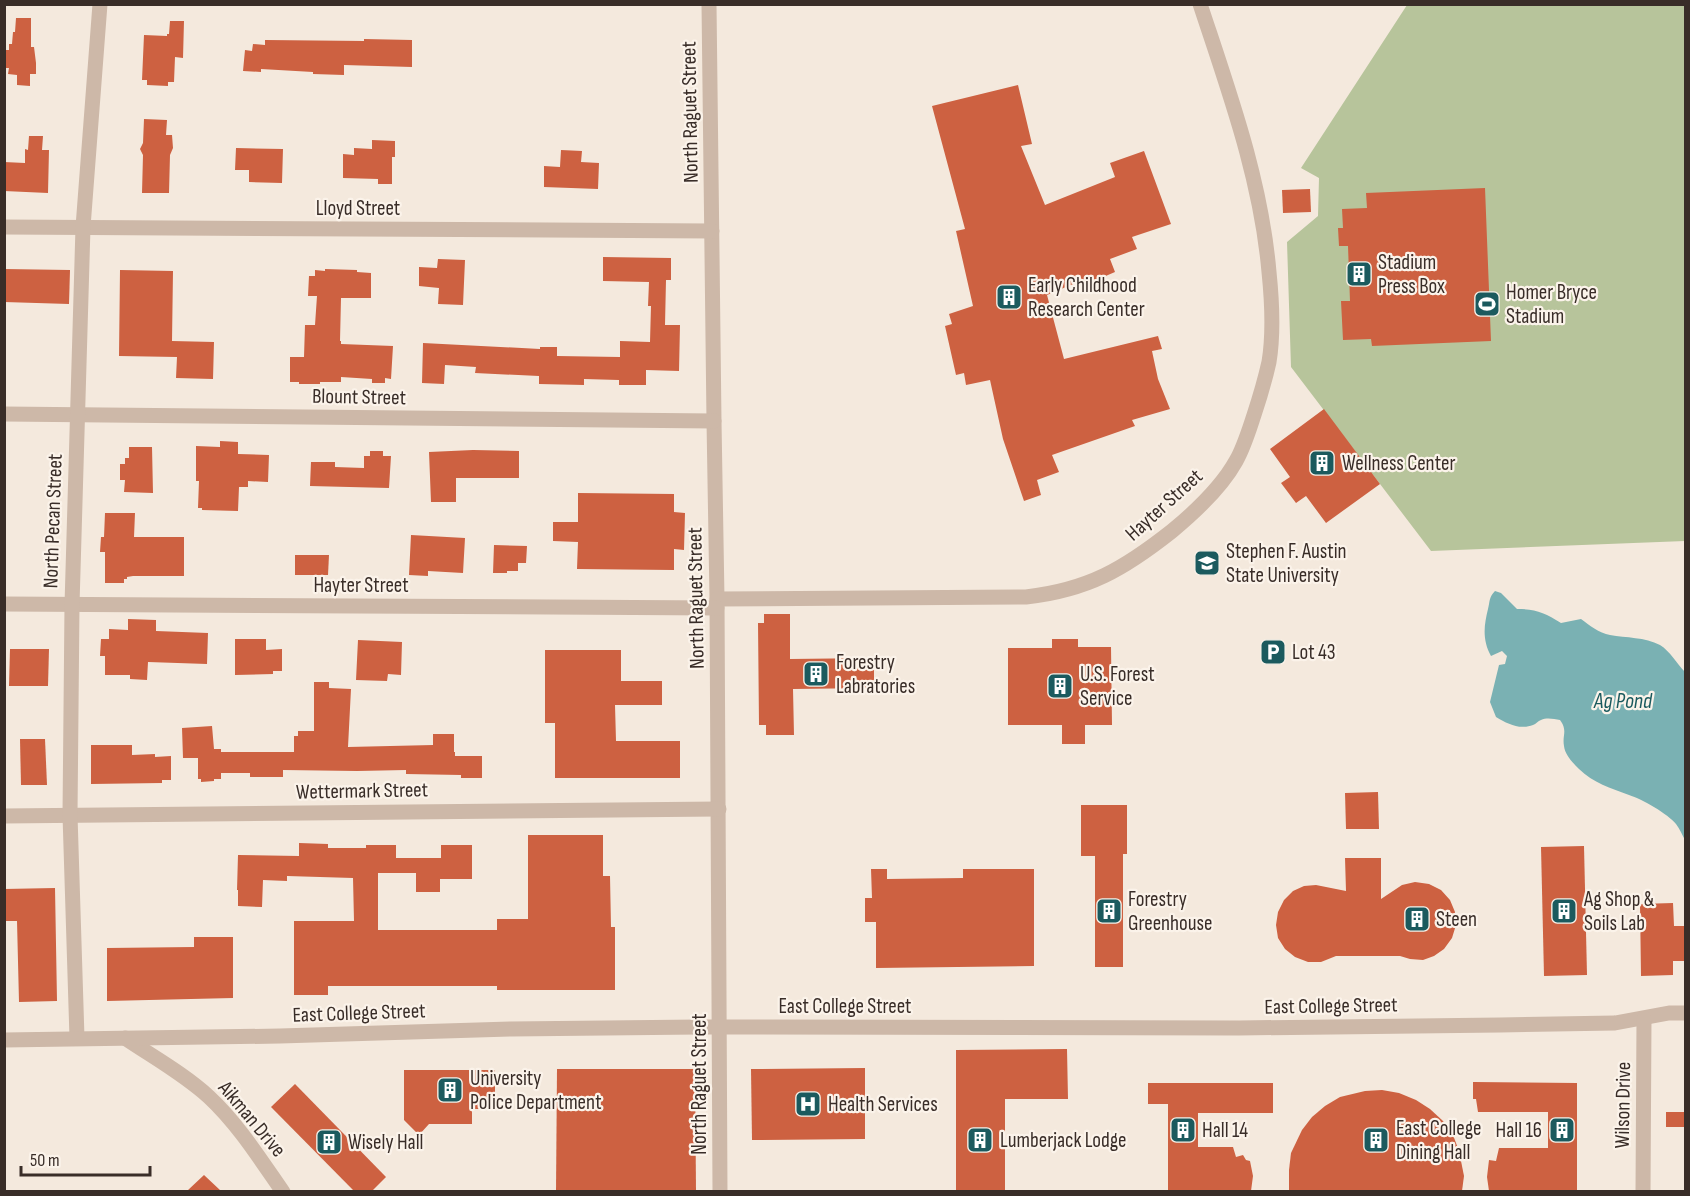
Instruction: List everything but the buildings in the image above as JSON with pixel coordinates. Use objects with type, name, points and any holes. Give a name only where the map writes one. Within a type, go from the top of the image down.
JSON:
[{"type":"street","name":"North Pecan Street","points":[[76,1038],[70,815],[72,604],[83,227],[100,4]]},
{"type":"street","name":"North Raguet Street","points":[[709,4],[719,809],[720,1191]]},
{"type":"street","name":"Hayter Street","points":[[4,604],[717,604],[1026,597],[1060,592],[1104,576],[1141,555],[1191,514],[1229,472],[1242,447],[1254,415],[1269,361],[1271,293],[1264,224],[1238,117],[1200,4]]},
{"type":"street","name":"Lloyd Street","points":[[4,227],[712,231]]},
{"type":"street","name":"Blount Street","points":[[4,414],[714,421]]},
{"type":"street","name":"Wettermark Street","points":[[4,816],[719,809]]},
{"type":"street","name":"East College Street","points":[[4,1040],[280,1036],[511,1029],[1239,1028],[1604,1023],[1644,1019],[1669,1013],[1686,1013]]},
{"type":"street","name":"Wilson Drive","points":[[1643,1191],[1644,1019]]},
{"type":"street","name":"Aikman Drive","points":[[125,1038],[180,1074],[209,1097],[240,1130],[283,1191]]},
{"type":"green space","name":"Homer Bryce Stadium","points":[[1407,5],[1685,5],[1685,541],[1431,551],[1291,367],[1287,242],[1318,216],[1319,178],[1301,168]]},
{"type":"water","name":"Ag Pond","points":[[1495,591],[1501,593],[1517,609],[1540,612],[1561,623],[1581,619],[1594,629],[1606,634],[1654,642],[1667,651],[1685,672],[1685,840],[1676,824],[1661,811],[1641,800],[1596,782],[1584,774],[1566,753],[1564,727],[1560,720],[1550,718],[1540,720],[1533,725],[1518,727],[1496,717],[1490,702],[1499,665],[1505,664],[1507,656],[1502,651],[1491,656],[1485,638],[1487,615],[1491,597]]},
{"type":"place","name":"Stadium Press Box","points":[[1359,274]]},
{"type":"place","name":"Early Childhood Research Center","points":[[1009,297]]},
{"type":"place","name":"Homer Bryce Stadium","points":[[1487,304]]},
{"type":"place","name":"Wellness Center","points":[[1322,463]]},
{"type":"place","name":"Stephen F. Austin State University","points":[[1207,563]]},
{"type":"place","name":"Lot 43","points":[[1273,652]]},
{"type":"place","name":"Forestry Labratories","points":[[816,674]]},
{"type":"place","name":"U.S. Forest Service","points":[[1060,686]]},
{"type":"place","name":"Forestry Greenhouse","points":[[1109,911]]},
{"type":"place","name":"Ag Shop & Soils Lab","points":[[1564,911]]},
{"type":"place","name":"Steen","points":[[1417,919]]},
{"type":"place","name":"University Police Department","points":[[450,1090]]},
{"type":"place","name":"Health Services","points":[[808,1104]]},
{"type":"place","name":"Hall 14","points":[[1183,1130]]},
{"type":"place","name":"Hall 16","points":[[1562,1130]]},
{"type":"place","name":"Lumberjack Lodge","points":[[980,1140]]},
{"type":"place","name":"East College Dining Hall","points":[[1376,1140]]},
{"type":"place","name":"Wisely Hall","points":[[329,1142]]}]
